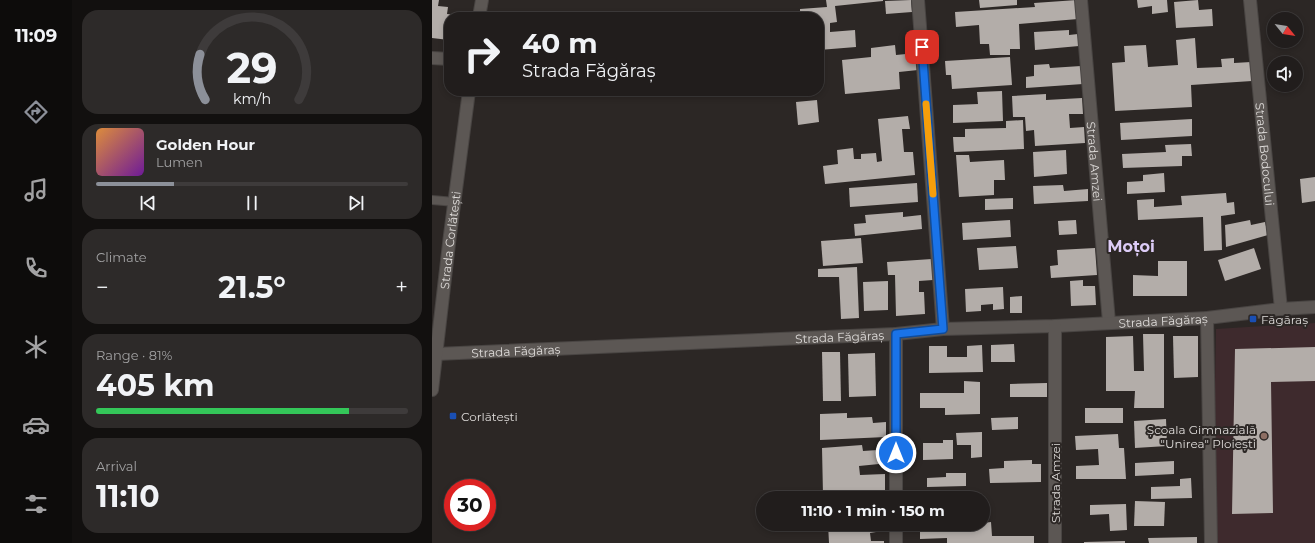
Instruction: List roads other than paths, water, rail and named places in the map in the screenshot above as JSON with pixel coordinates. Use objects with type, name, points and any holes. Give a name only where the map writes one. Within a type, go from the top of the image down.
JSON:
[{"type":"street","points":[[480,12],[482,0]]},
{"type":"street","points":[[918,0],[943,329]]},
{"type":"street","name":"Strada Amzei","points":[[1082,0],[1110,322]]},
{"type":"street","name":"Strada Bodocului","points":[[1250,0],[1281,309]]},
{"type":"street","points":[[432,58],[444,59]]},
{"type":"street","name":"Strada Corlătești","points":[[432,390],[450,234],[468,96]]},
{"type":"street","name":"Strada Făgăraș","points":[[436,354],[896,334],[943,329],[1055,326],[1207,318],[1281,309],[1315,307]]},
{"type":"street","points":[[1207,318],[1210,543]]},
{"type":"street","name":"Strada Amzei","points":[[1054,543],[1055,326]]},
{"type":"street","points":[[896,334],[896,491]]},
{"type":"street","points":[[896,531],[896,543]]},
{"type":"lane","points":[[432,200],[455,202]]},
{"type":"place","name":"Făgăraș","points":[[1253,319]]},
{"type":"place","name":"Corlătești","points":[[453,416]]},
{"type":"place","name":"Școala Gimnazială \"Unirea\" Ploiești","points":[[1264,436]]},
{"type":"district","name":"Moțoi","points":[[1131,246]]}]
